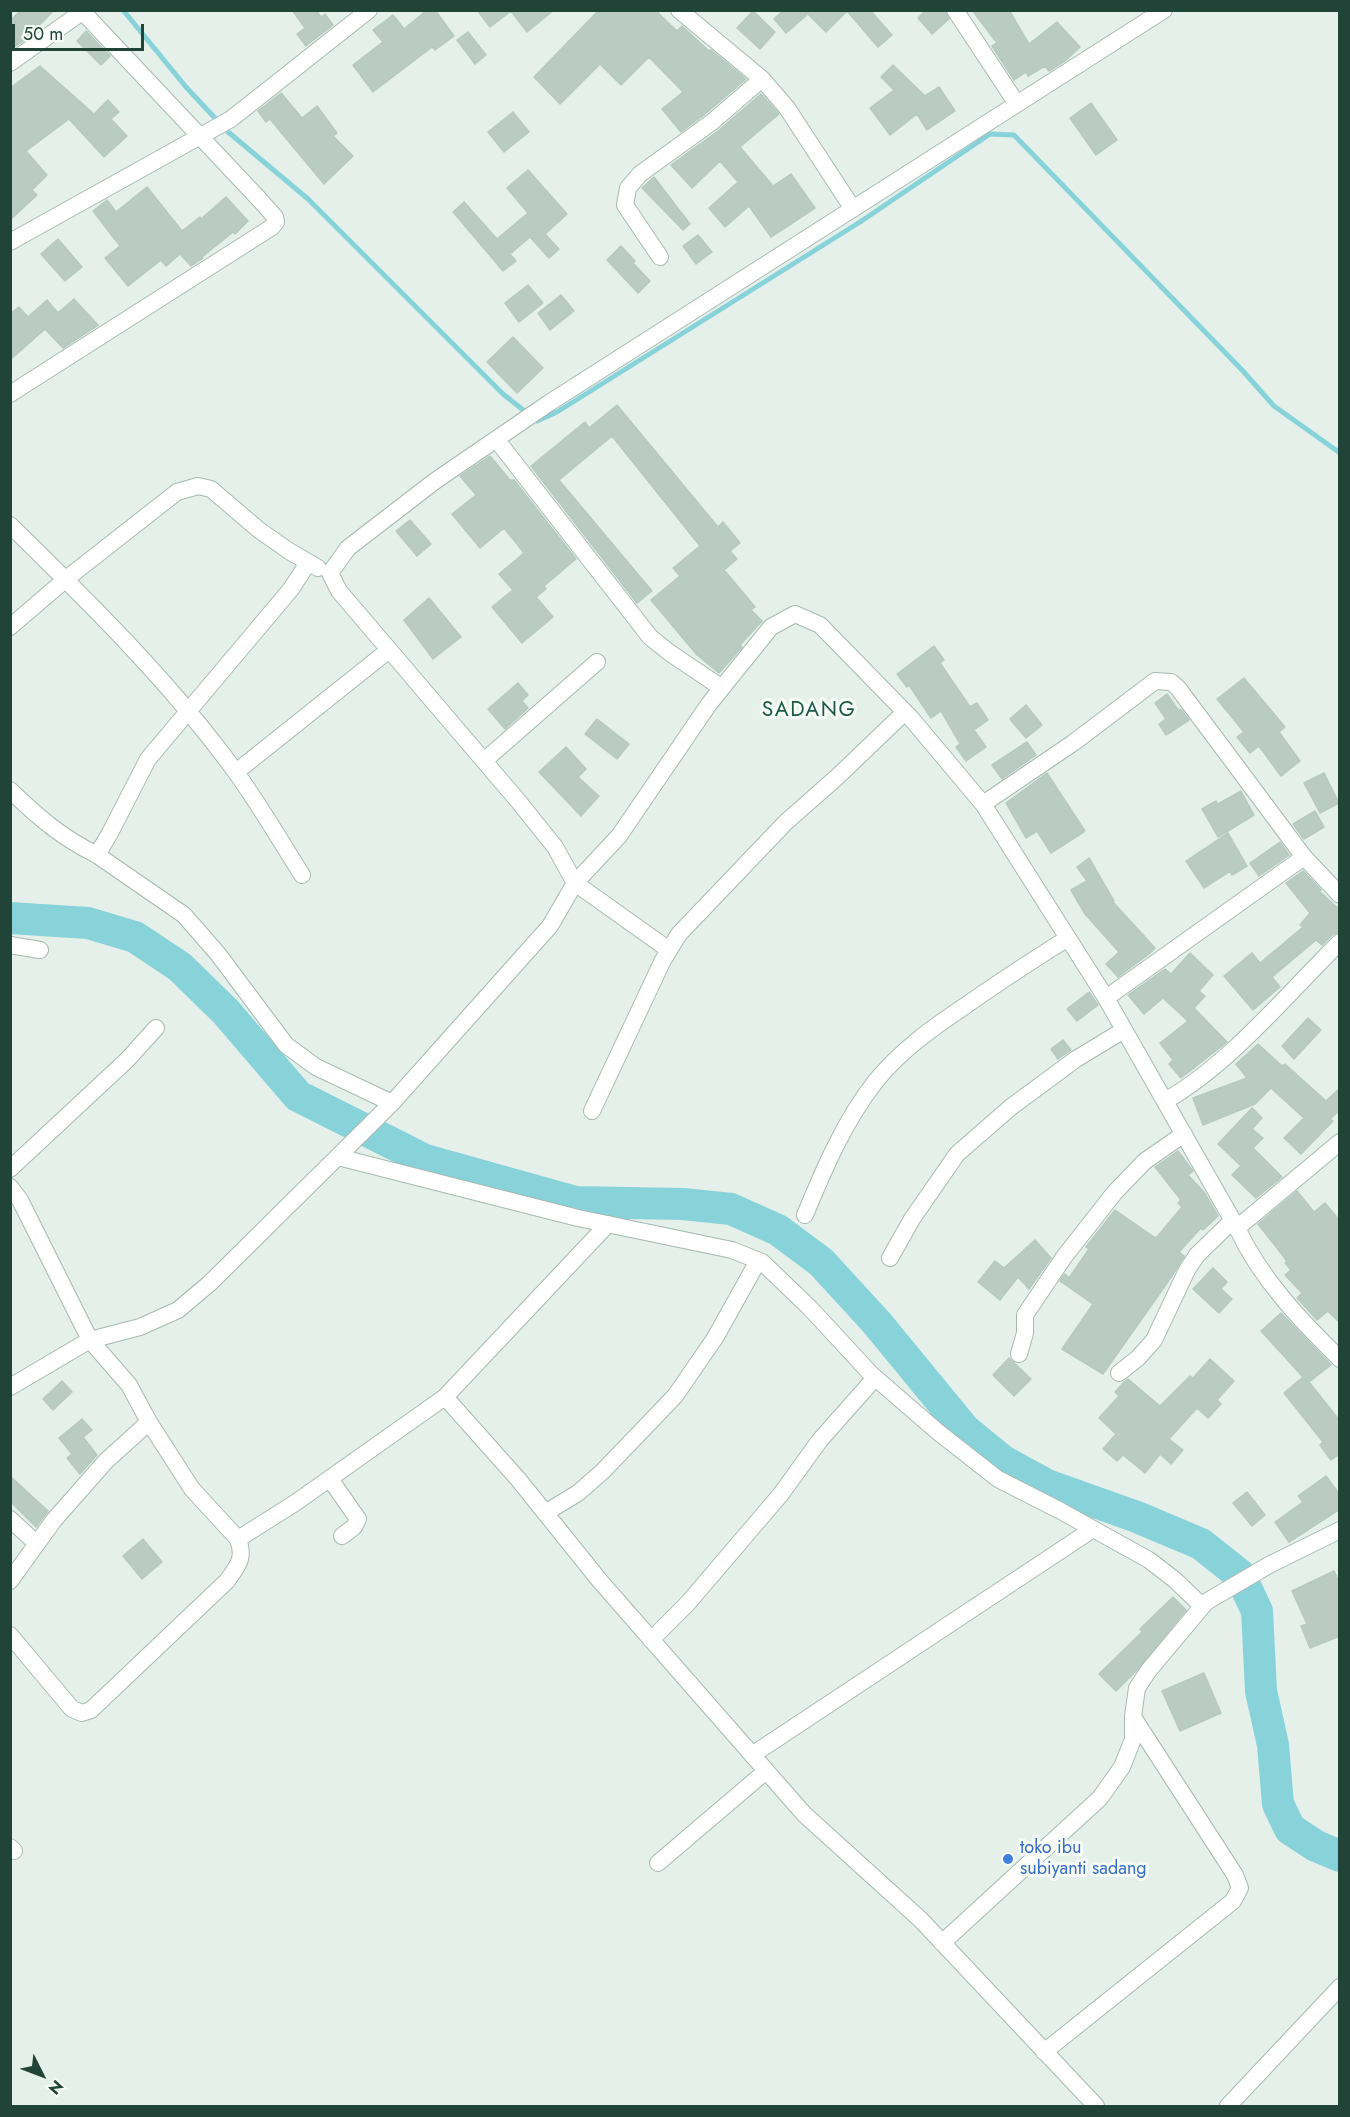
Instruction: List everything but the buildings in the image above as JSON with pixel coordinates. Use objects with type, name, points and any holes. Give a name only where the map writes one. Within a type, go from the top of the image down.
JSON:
[{"type":"street","points":[[10,242],[231,119],[369,10]]},
{"type":"street","points":[[679,10],[762,79],[787,108],[853,209]]},
{"type":"street","points":[[955,10],[1017,104]]},
{"type":"street","points":[[330,573],[348,548],[435,481],[549,403],[1164,10]]},
{"type":"street","points":[[10,63],[81,11],[202,134],[275,217],[274,225],[10,394]]},
{"type":"street","points":[[660,257],[625,205],[628,188],[640,174],[712,122],[762,79]]},
{"type":"street","points":[[502,435],[650,637],[722,688]]},
{"type":"street","points":[[10,627],[66,579],[177,492],[198,486],[211,489],[260,530],[308,563],[330,573],[339,591],[485,760],[555,848],[575,883],[669,950]]},
{"type":"street","points":[[10,525],[66,579],[188,711],[236,772],[302,875]]},
{"type":"street","points":[[97,855],[148,759],[291,589],[308,563]]},
{"type":"street","points":[[10,1387],[90,1340],[140,1327],[178,1310],[210,1283],[392,1103],[550,926],[575,883],[619,837],[722,688],[771,627],[795,614],[820,625],[905,712],[983,804],[1106,998],[1250,1254],[1292,1310],[1340,1359]]},
{"type":"street","points":[[236,772],[389,650]]},
{"type":"street","points":[[485,760],[597,662]]},
{"type":"street","points":[[983,804],[1073,743],[1155,681],[1171,682],[1178,688],[1304,857],[1340,895]]},
{"type":"street","points":[[592,1111],[669,950],[679,934],[754,853],[905,712]]},
{"type":"street","points":[[10,790],[41,820],[77,846],[97,855],[184,915],[218,954],[286,1046],[316,1067],[392,1103]]},
{"type":"street","points":[[1106,998],[1304,857]]},
{"type":"street","points":[[805,1215],[825,1166],[847,1124],[874,1083],[897,1058],[923,1035],[1068,938]]},
{"type":"street","points":[[1165,1101],[1186,1088],[1221,1060],[1340,942]]},
{"type":"street","points":[[10,945],[40,950]]},
{"type":"street","points":[[10,1169],[127,1060],[156,1028]]},
{"type":"street","points":[[890,1258],[912,1219],[957,1154],[1011,1107],[1076,1059],[1124,1030]]},
{"type":"street","points":[[1019,1354],[1025,1333],[1025,1316],[1064,1257],[1114,1192],[1144,1161],[1184,1134]]},
{"type":"street","points":[[1119,1373],[1138,1358],[1154,1340],[1182,1279],[1197,1255],[1340,1142]]},
{"type":"street","points":[[343,1152],[578,1218],[732,1250],[758,1260],[777,1275],[875,1378],[998,1479],[1149,1560],[1204,1604]]},
{"type":"street","points":[[10,1187],[20,1200],[90,1340],[129,1385],[192,1489],[238,1539],[242,1549],[241,1561],[227,1581],[91,1710],[82,1713],[72,1708],[10,1635]]},
{"type":"street","points":[[238,1539],[330,1479],[445,1397],[608,1224]]},
{"type":"street","points":[[546,1513],[578,1493],[603,1472],[675,1396],[715,1338],[758,1260]]},
{"type":"street","points":[[651,1640],[688,1603],[781,1494],[820,1440],[875,1378]]},
{"type":"street","points":[[445,1397],[518,1479],[651,1640],[804,1814],[921,1920],[1096,2106]]},
{"type":"street","points":[[10,1581],[54,1520],[106,1461],[150,1422]]},
{"type":"street","points":[[330,1479],[358,1519],[354,1527],[342,1536]]},
{"type":"street","points":[[10,1519],[37,1544]]},
{"type":"street","points":[[752,1755],[1093,1529]]},
{"type":"street","points":[[942,1942],[1100,1798],[1122,1767],[1133,1739],[1137,1688],[1149,1670],[1204,1604],[1269,1565],[1340,1530]]},
{"type":"street","points":[[1044,2052],[1233,1901],[1240,1888],[1236,1875],[1133,1716]]},
{"type":"street","points":[[658,1863],[766,1771]]},
{"type":"street","points":[[1228,2106],[1340,1987]]},
{"type":"waterway","points":[[123,10],[186,87],[227,131],[308,199],[503,394],[537,421],[557,412],[860,222],[990,134],[1014,135],[1242,370],[1274,406],[1340,453]]},
{"type":"waterway","points":[[10,918],[88,923],[135,937],[180,967],[226,1012],[298,1096],[425,1160],[575,1202],[683,1204],[731,1209],[778,1230],[821,1262],[877,1323],[964,1429],[1003,1461],[1047,1485],[1137,1517],[1201,1544],[1240,1575],[1257,1611],[1261,1691],[1273,1745],[1278,1804],[1290,1829],[1316,1846],[1340,1856]]},
{"type":"place","name":"toko ibu subiyanti sadang","points":[[1008,1859]]},
{"type":"district","name":"SADANG","points":[[809,711]]}]
